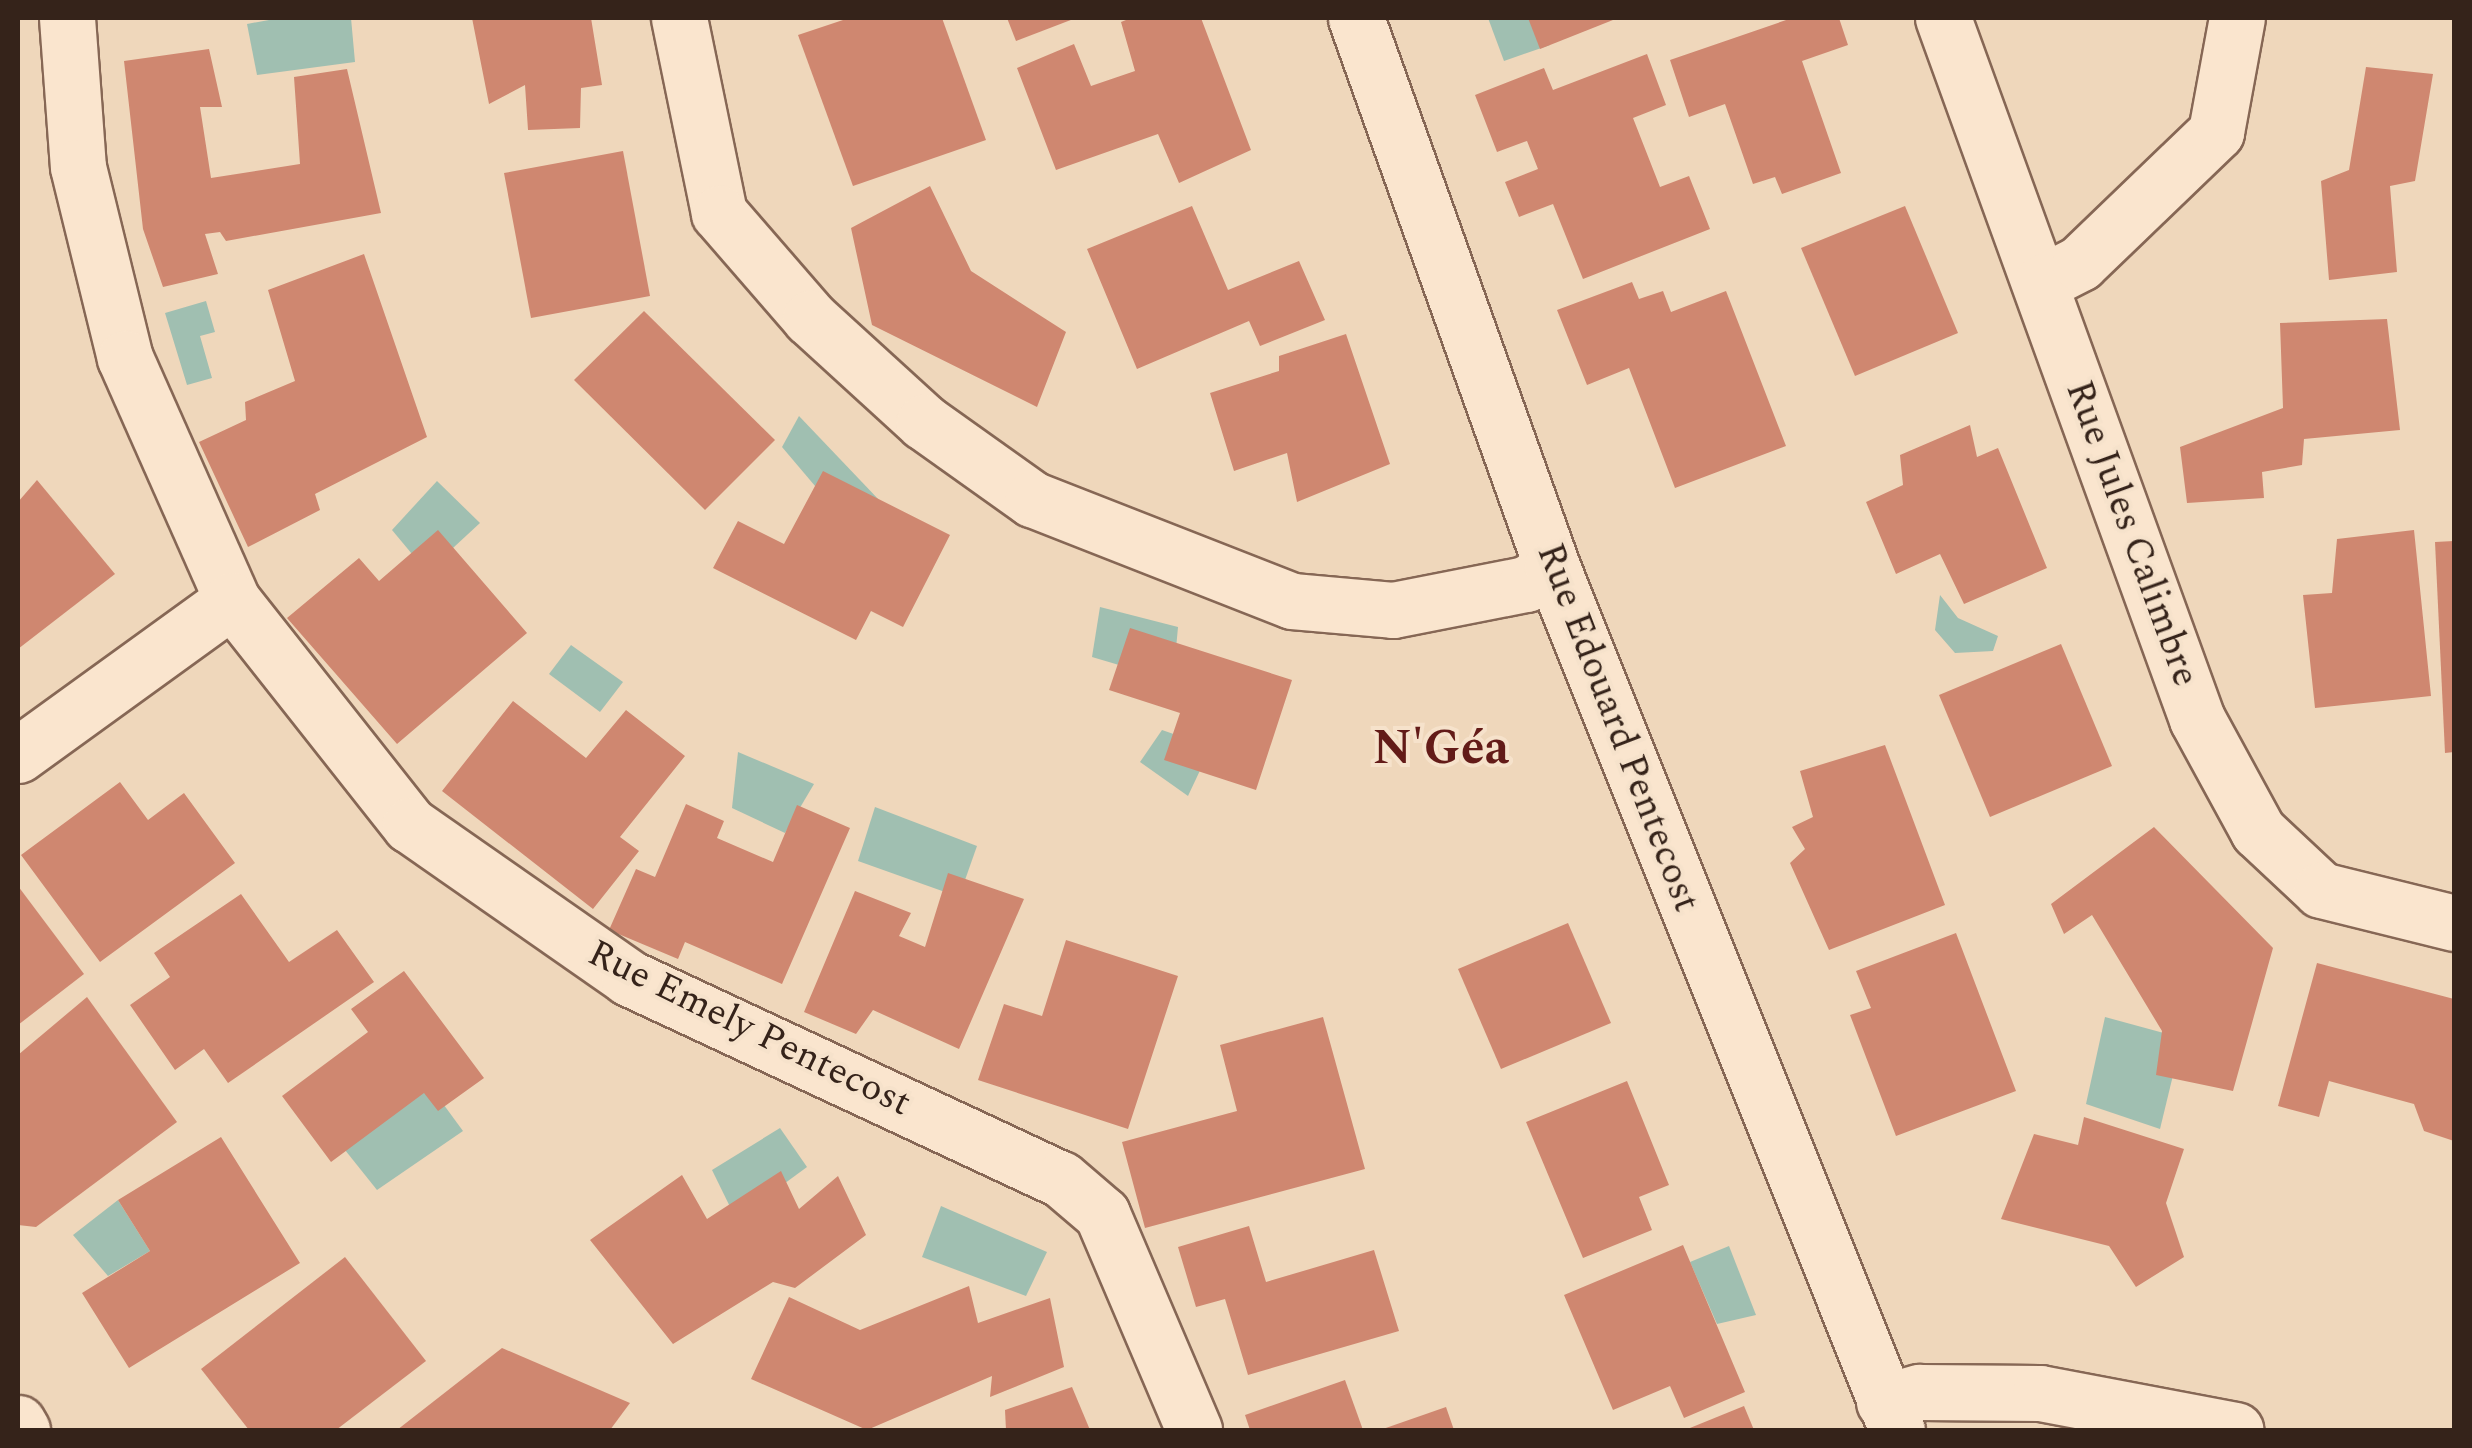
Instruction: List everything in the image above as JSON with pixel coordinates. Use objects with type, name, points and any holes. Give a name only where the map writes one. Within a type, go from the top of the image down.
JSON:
[{"type":"street","name":"Rue Emely Pentecost","points":[[67,18],[78,167],[125,358],[232,600],[410,825],[514,903],[628,978],[1061,1179],[1102,1214],[1194,1430]]},
{"type":"street","points":[[679,18],[719,214],[810,318],[924,422],[1032,499],[1292,601],[1393,610],[1526,584],[1552,567]]},
{"type":"street","name":"Rue Edouard Pentecost","points":[[1356,18],[1552,567],[1890,1416]]},
{"type":"street","name":"Rue Jules Calimbre","points":[[1944,18],[2198,719],[2258,832],[2321,890],[2454,923]]},
{"type":"street","points":[[2041,284],[2080,263],[2216,132],[2237,18]]},
{"type":"street","points":[[18,755],[232,600]]},
{"type":"street","points":[[1890,1416],[1920,1392],[2040,1393],[2236,1430]]},
{"type":"street","points":[[18,1424],[22,1430]]},
{"type":"shaded area","points":[[280,18],[351,18],[355,62],[257,75],[247,24]]},
{"type":"shaded area","points":[[1488,18],[1537,18],[1550,45],[1504,61]]},
{"type":"shaded area","points":[[206,301],[215,332],[200,336],[212,378],[187,385],[165,313]]},
{"type":"shaded area","points":[[799,416],[880,501],[843,519],[782,447]]},
{"type":"shaded area","points":[[437,481],[480,523],[427,572],[392,530]]},
{"type":"shaded area","points":[[1940,595],[1958,618],[1998,636],[1993,651],[1955,653],[1935,630]]},
{"type":"shaded area","points":[[1100,607],[1178,627],[1173,681],[1092,657]]},
{"type":"shaded area","points":[[571,645],[623,682],[600,712],[549,674]]},
{"type":"shaded area","points":[[1162,730],[1211,747],[1188,796],[1140,762]]},
{"type":"shaded area","points":[[738,752],[814,784],[785,833],[732,808]]},
{"type":"shaded area","points":[[875,807],[977,846],[959,897],[858,861]]},
{"type":"shaded area","points":[[2105,1017],[2182,1038],[2160,1129],[2086,1104]]},
{"type":"shaded area","points":[[430,1086],[463,1131],[377,1190],[345,1150]]},
{"type":"shaded area","points":[[780,1128],[807,1167],[736,1219],[712,1170]]},
{"type":"shaded area","points":[[118,1200],[150,1251],[108,1276],[73,1235]]},
{"type":"shaded area","points":[[941,1206],[1047,1252],[1026,1296],[922,1257]]},
{"type":"shaded area","points":[[1729,1246],[1756,1315],[1717,1324],[1690,1262]]},
{"type":"building","points":[[472,18],[591,18],[602,85],[581,88],[580,128],[528,130],[525,85],[489,104]]},
{"type":"building","points":[[849,18],[942,18],[986,140],[853,186],[798,35]]},
{"type":"building","points":[[1007,18],[1076,18],[1016,41]]},
{"type":"building","points":[[1131,18],[1201,18],[1251,150],[1179,183],[1158,134],[1056,170],[1017,68],[1074,44],[1091,86],[1135,71],[1121,22]]},
{"type":"building","points":[[1528,18],[1618,18],[1540,49]]},
{"type":"building","points":[[1792,18],[1839,18],[1848,45],[1802,61],[1841,173],[1782,194],[1775,177],[1753,184],[1725,104],[1689,117],[1670,60]]},
{"type":"building","points":[[209,49],[222,107],[200,107],[211,178],[300,164],[294,77],[347,69],[381,213],[226,241],[220,232],[205,234],[218,274],[163,287],[143,229],[124,61]]},
{"type":"building","points":[[1647,54],[1666,105],[1633,118],[1660,187],[1689,176],[1710,229],[1583,279],[1553,204],[1519,217],[1505,182],[1538,169],[1527,141],[1497,152],[1475,95],[1544,68],[1553,90]]},
{"type":"building","points":[[2366,67],[2433,74],[2415,181],[2390,186],[2397,272],[2329,280],[2321,181],[2349,170]]},
{"type":"building","points":[[623,151],[650,296],[531,318],[504,173]]},
{"type":"building","points":[[930,186],[971,271],[1066,332],[1037,407],[872,325],[851,228]]},
{"type":"building","points":[[1192,206],[1228,290],[1299,261],[1325,320],[1260,346],[1249,321],[1137,369],[1087,249]]},
{"type":"building","points":[[1905,206],[1958,333],[1855,376],[1801,248]]},
{"type":"building","points":[[364,254],[427,437],[315,494],[320,510],[248,547],[199,442],[246,420],[245,402],[295,381],[268,290]]},
{"type":"building","points":[[1632,282],[1639,299],[1663,291],[1671,312],[1726,291],[1786,446],[1675,488],[1629,368],[1587,385],[1557,310]]},
{"type":"building","points":[[644,311],[775,440],[705,510],[574,380]]},
{"type":"building","points":[[2387,319],[2400,430],[2304,439],[2302,465],[2262,472],[2264,498],[2187,503],[2180,447],[2283,408],[2280,323]]},
{"type":"building","points":[[1346,334],[1390,464],[1297,502],[1287,453],[1234,471],[1210,393],[1279,371],[1279,356]]},
{"type":"building","points":[[1970,425],[1977,457],[1998,448],[2047,568],[1964,604],[1940,554],[1896,574],[1866,502],[1903,485],[1900,455]]},
{"type":"building","points":[[823,471],[950,535],[903,627],[871,611],[856,640],[713,568],[738,521],[784,544]]},
{"type":"building","points":[[37,480],[115,574],[18,649],[18,502]]},
{"type":"building","points":[[438,530],[527,633],[397,744],[287,618],[359,558],[379,581]]},
{"type":"building","points":[[2414,530],[2431,696],[2315,708],[2303,595],[2332,593],[2337,539]]},
{"type":"building","points":[[2454,541],[2454,752],[2445,753],[2435,542]]},
{"type":"building","points":[[1130,628],[1292,680],[1256,790],[1164,760],[1180,713],[1109,690]]},
{"type":"building","points":[[2061,644],[2112,766],[1990,817],[1939,695]]},
{"type":"building","points":[[513,701],[586,758],[626,710],[685,756],[620,837],[639,851],[593,909],[442,791]]},
{"type":"building","points":[[1885,745],[1945,905],[1829,950],[1790,863],[1805,849],[1792,827],[1813,817],[1800,771]]},
{"type":"building","points":[[120,782],[148,820],[184,793],[235,863],[100,962],[21,855]]},
{"type":"building","points":[[686,804],[724,821],[717,838],[773,862],[797,805],[850,828],[782,984],[685,942],[678,959],[609,930],[636,869],[655,877]]},
{"type":"building","points":[[2154,827],[2273,948],[2233,1091],[2156,1075],[2162,1031],[2092,915],[2064,934],[2051,904]]},
{"type":"building","points":[[948,873],[1024,899],[959,1049],[873,1010],[856,1034],[804,1012],[855,891],[911,913],[899,936],[925,947]]},
{"type":"building","points":[[18,886],[84,974],[18,1025]]},
{"type":"building","points":[[241,894],[289,962],[337,930],[374,982],[228,1083],[204,1049],[175,1070],[130,1005],[170,977],[154,953]]},
{"type":"building","points":[[1568,923],[1611,1023],[1501,1069],[1458,969]]},
{"type":"building","points":[[1956,933],[2016,1091],[1896,1136],[1850,1015],[1871,1008],[1856,971]]},
{"type":"building","points":[[1066,940],[1178,976],[1128,1129],[978,1080],[1004,1004],[1042,1016]]},
{"type":"building","points":[[2317,963],[2454,999],[2454,1141],[2424,1131],[2414,1104],[2329,1081],[2319,1117],[2278,1106]]},
{"type":"building","points":[[404,971],[484,1078],[438,1111],[424,1093],[331,1162],[282,1096],[368,1032],[351,1009]]},
{"type":"building","points":[[87,997],[177,1122],[36,1227],[18,1225],[18,1055]]},
{"type":"building","points":[[1323,1017],[1365,1169],[1145,1228],[1122,1142],[1237,1111],[1220,1045]]},
{"type":"building","points":[[1627,1081],[1669,1185],[1639,1197],[1652,1230],[1583,1258],[1526,1122]]},
{"type":"building","points":[[2084,1117],[2184,1149],[2166,1203],[2184,1257],[2136,1287],[2109,1246],[2001,1219],[2034,1134],[2078,1145]]},
{"type":"building","points":[[221,1137],[300,1263],[129,1368],[82,1293],[150,1251],[118,1200]]},
{"type":"building","points":[[781,1171],[799,1209],[838,1176],[866,1235],[795,1288],[773,1282],[673,1344],[590,1240],[682,1175],[707,1219]]},
{"type":"building","points":[[1249,1226],[1266,1282],[1374,1250],[1399,1331],[1248,1375],[1225,1299],[1196,1307],[1178,1247]]},
{"type":"building","points":[[1683,1245],[1745,1392],[1684,1418],[1670,1386],[1613,1410],[1564,1295]]},
{"type":"building","points":[[345,1257],[426,1361],[336,1430],[249,1430],[201,1369]]},
{"type":"building","points":[[969,1286],[978,1323],[1050,1298],[1064,1367],[990,1397],[992,1376],[867,1430],[751,1379],[789,1297],[860,1330]]},
{"type":"building","points":[[502,1348],[630,1403],[610,1430],[397,1430]]},
{"type":"building","points":[[1345,1380],[1363,1430],[1250,1430],[1245,1415]]},
{"type":"building","points":[[1072,1387],[1090,1430],[1006,1430],[1005,1410]]},
{"type":"building","points":[[1744,1406],[1754,1430],[1685,1430]]},
{"type":"building","points":[[1446,1407],[1454,1430],[1380,1430]]},
{"type":"district","name":"N'Géa","points":[[1441,749]]}]
